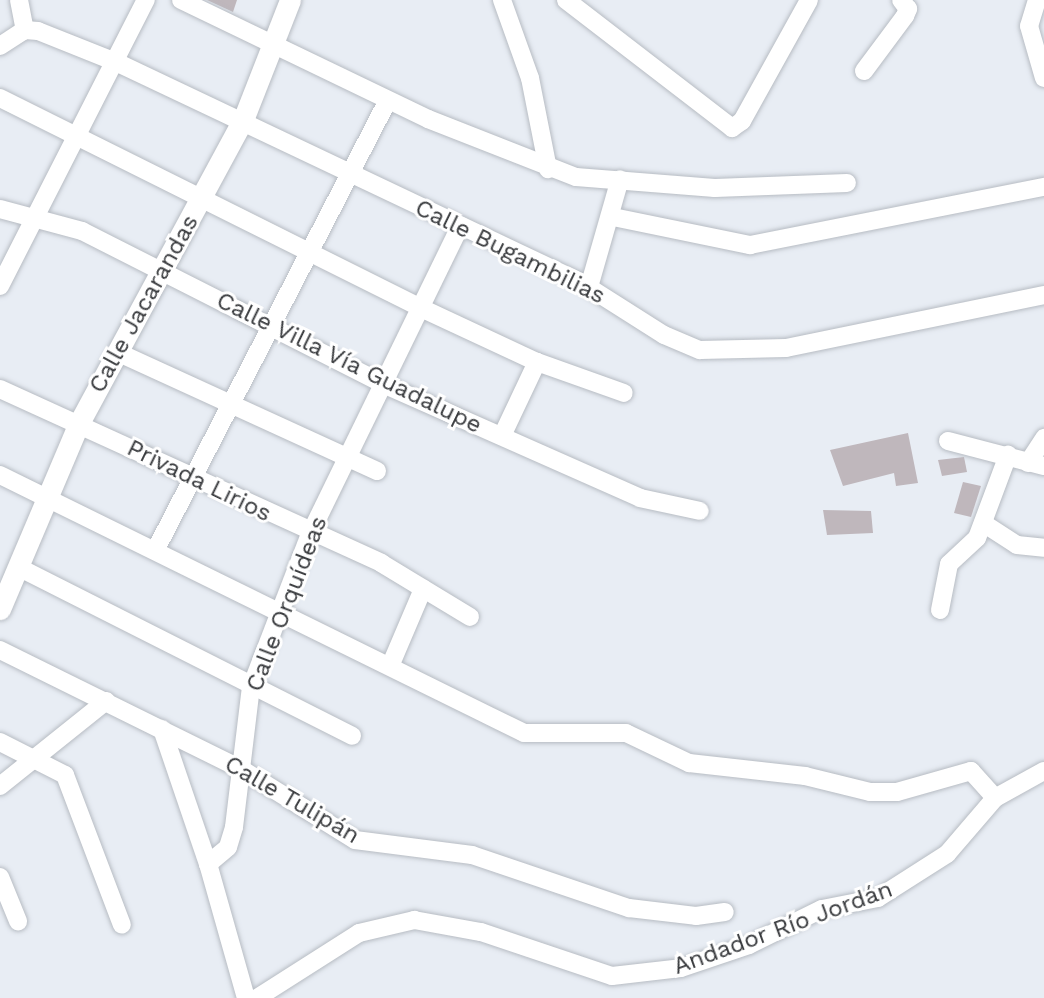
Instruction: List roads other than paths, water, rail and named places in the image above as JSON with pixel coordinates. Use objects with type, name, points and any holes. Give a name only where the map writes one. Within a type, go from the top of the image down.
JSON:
[{"type":"street","points":[[0,46],[32,31],[19,0]]},
{"type":"street","points":[[0,286],[78,142],[146,0]]},
{"type":"street","points":[[181,0],[388,100],[548,169],[715,188],[847,183]]},
{"type":"street","name":"Calle Jacarandas","points":[[3,597],[20,568],[79,423],[243,120],[275,46],[290,0]]},
{"type":"street","points":[[502,0],[530,78],[548,169]]},
{"type":"street","points":[[566,0],[732,128],[743,121],[809,0]]},
{"type":"street","points":[[1037,0],[1029,26],[1044,78]]},
{"type":"street","points":[[864,71],[905,4]]},
{"type":"street","name":"Calle Bugambilias","points":[[32,31],[118,63],[243,120],[589,288],[664,335],[700,350],[741,352],[1044,295]]},
{"type":"street","points":[[0,98],[78,142],[202,198],[421,308],[537,362],[624,393]]},
{"type":"street","points":[[156,549],[190,476],[235,403],[314,253],[388,100]]},
{"type":"street","points":[[589,288],[613,218],[620,179]]},
{"type":"street","points":[[613,218],[750,245],[1044,187]]},
{"type":"street","name":"Calle Villa Vía Guadalupe","points":[[0,209],[82,231],[159,273],[275,327],[383,384],[640,498],[701,511]]},
{"type":"street","name":"Calle Orquídeas","points":[[208,864],[228,847],[251,687],[283,611],[310,534],[351,459],[383,384],[460,226]]},
{"type":"street","points":[[117,352],[235,403],[377,471]]},
{"type":"street","points":[[502,436],[537,362]]},
{"type":"street","name":"Privada Lirios","points":[[0,390],[79,423],[310,534],[382,563],[470,617]]},
{"type":"street","points":[[948,441],[1036,464],[1044,438]]},
{"type":"street","points":[[940,610],[949,564],[977,538],[1008,455]]},
{"type":"street","points":[[0,475],[391,664],[524,733],[626,733],[689,764],[897,792],[971,771],[995,798]]},
{"type":"street","points":[[983,523],[1017,545],[1044,548]]},
{"type":"street","points":[[20,568],[352,736]]},
{"type":"street","points":[[391,664],[423,589]]},
{"type":"street","name":"Calle Tulipán","points":[[0,650],[241,769],[375,846],[472,855],[629,908],[696,916],[725,912]]},
{"type":"street","points":[[0,786],[106,701]]},
{"type":"street","points":[[162,729],[208,864],[246,998]]},
{"type":"street","points":[[0,742],[65,775],[76,792],[122,925]]},
{"type":"street","name":"Andador Río Jordán","points":[[257,998],[359,933],[414,920],[481,932],[612,976],[681,968],[749,945],[821,909],[878,898],[947,854],[995,798],[1044,771]]},
{"type":"street","points":[[0,877],[18,921]]}]
